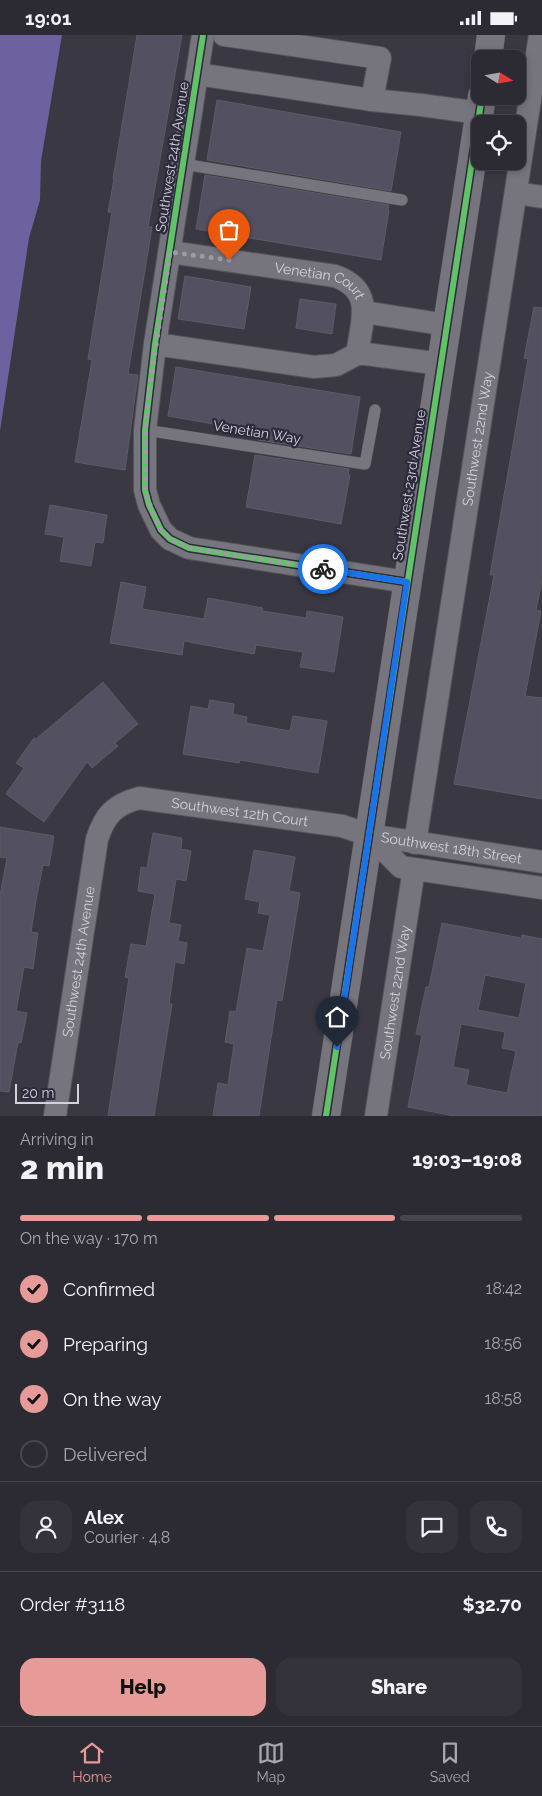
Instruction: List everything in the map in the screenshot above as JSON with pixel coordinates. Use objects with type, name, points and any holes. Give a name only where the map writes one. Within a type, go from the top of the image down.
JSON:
[{"type":"street","name":"Southwest 24th Avenue","points":[[203,35],[155,344],[145,430],[145,491],[155,519],[161,530],[170,539],[190,548],[407,582]]},
{"type":"street","points":[[224,35],[380,58],[372,100]]},
{"type":"street","points":[[489,50],[491,35]]},
{"type":"street","name":"Southwest 22nd Way","points":[[415,843],[540,35]]},
{"type":"street","points":[[197,74],[372,100],[421,105],[471,105]]},
{"type":"street","name":"Southwest 23rd Avenue","points":[[326,1116],[481,105]]},
{"type":"street","points":[[516,193],[542,197]]},
{"type":"street","name":"Venetian Court","points":[[170,252],[345,279],[360,293],[364,312],[357,354]]},
{"type":"street","name":"Venetian Court","points":[[364,312],[447,325]]},
{"type":"street","points":[[155,344],[314,367],[336,365],[357,354],[366,353],[441,365]]},
{"type":"street","name":"Southwest 12th Court","points":[[111,811],[124,802],[139,798],[342,826],[369,835]]},
{"type":"street","name":"Southwest 24th Avenue","points":[[55,1116],[97,839],[102,824],[111,811]]},
{"type":"street","name":"Southwest 18th Street","points":[[369,835],[542,862]]},
{"type":"street","name":"Southwest 18th Street","points":[[369,835],[401,867],[542,888]]},
{"type":"street","name":"Southwest 22nd Way","points":[[376,1116],[414,869]]},
{"type":"lane","points":[[183,164],[402,200]]},
{"type":"lane","name":"Venetian Way","points":[[145,430],[365,464],[375,411]]},
{"type":"shaded area","points":[[0,35],[62,35],[41,161],[40,200],[29,238],[0,431]]},
{"type":"building","points":[[137,35],[182,35],[148,227],[152,227],[128,374],[138,375],[125,470],[75,462],[92,360],[88,359],[112,212],[108,212]]},
{"type":"building","points":[[217,100],[401,132],[391,191],[207,160]]},
{"type":"building","points":[[205,175],[389,205],[381,260],[196,229]]},
{"type":"building","points":[[185,276],[251,287],[244,329],[178,319]]},
{"type":"building","points":[[300,299],[336,304],[332,334],[296,328]]},
{"type":"building","points":[[534,307],[542,308],[542,581],[536,610],[541,611],[525,696],[542,698],[542,799],[454,784],[494,575],[490,575],[528,359],[524,358]]},
{"type":"building","points":[[176,367],[360,397],[351,454],[258,440],[259,432],[168,416]]},
{"type":"building","points":[[255,455],[349,469],[348,475],[350,475],[341,524],[246,507]]},
{"type":"building","points":[[50,505],[107,515],[103,543],[95,542],[91,566],[60,561],[64,537],[45,534]]},
{"type":"building","points":[[121,582],[146,587],[142,609],[204,619],[208,598],[263,608],[262,611],[306,618],[307,611],[343,617],[334,672],[300,667],[303,652],[256,645],[254,654],[184,641],[182,655],[110,643]]},
{"type":"building","points":[[103,682],[138,724],[115,743],[118,746],[92,768],[87,762],[44,822],[6,794],[24,768],[16,763],[34,738],[36,739]]},
{"type":"building","points":[[210,700],[234,704],[233,714],[247,717],[246,723],[290,731],[293,716],[327,721],[318,773],[240,760],[239,763],[183,754],[191,706],[208,709]]},
{"type":"building","points":[[0,827],[54,836],[49,866],[43,865],[36,900],[31,932],[38,933],[33,969],[24,967],[16,1011],[27,1013],[21,1043],[18,1042],[9,1092],[0,1091],[0,896],[7,858],[0,857]]},
{"type":"building","points":[[153,833],[182,838],[181,849],[191,851],[186,881],[176,879],[169,923],[181,925],[178,941],[187,943],[184,964],[175,962],[169,1004],[172,1004],[154,1116],[108,1116],[129,978],[125,977],[131,944],[146,946],[155,894],[138,891],[141,867],[147,868]]},
{"type":"building","points":[[254,850],[295,857],[289,891],[300,893],[282,1001],[277,1000],[259,1116],[213,1116],[218,1083],[228,1085],[234,1044],[225,1042],[230,1011],[236,1012],[247,948],[263,951],[270,915],[258,913],[260,902],[245,899]]},
{"type":"building","points":[[442,923],[521,938],[522,935],[542,939],[542,1116],[454,1116],[408,1107],[422,1035],[416,1034],[426,987],[429,987]],"holes":[[[485,975],[526,983],[519,1018],[478,1010]],[[461,1024],[505,1032],[502,1048],[516,1051],[507,1093],[466,1085],[469,1070],[453,1067]]]},
{"type":"cycle path","points":[[203,35],[155,344],[145,430],[145,490],[149,505],[161,530],[170,539],[189,548],[407,582]]},
{"type":"cycle path","points":[[326,1116],[481,105]]},
{"type":"way so far","points":[[229,260],[170,252],[155,344],[145,430],[145,491],[149,505],[161,530],[180,545],[323,569]]},
{"type":"route","points":[[323,569],[407,582],[337,1047]]}]
